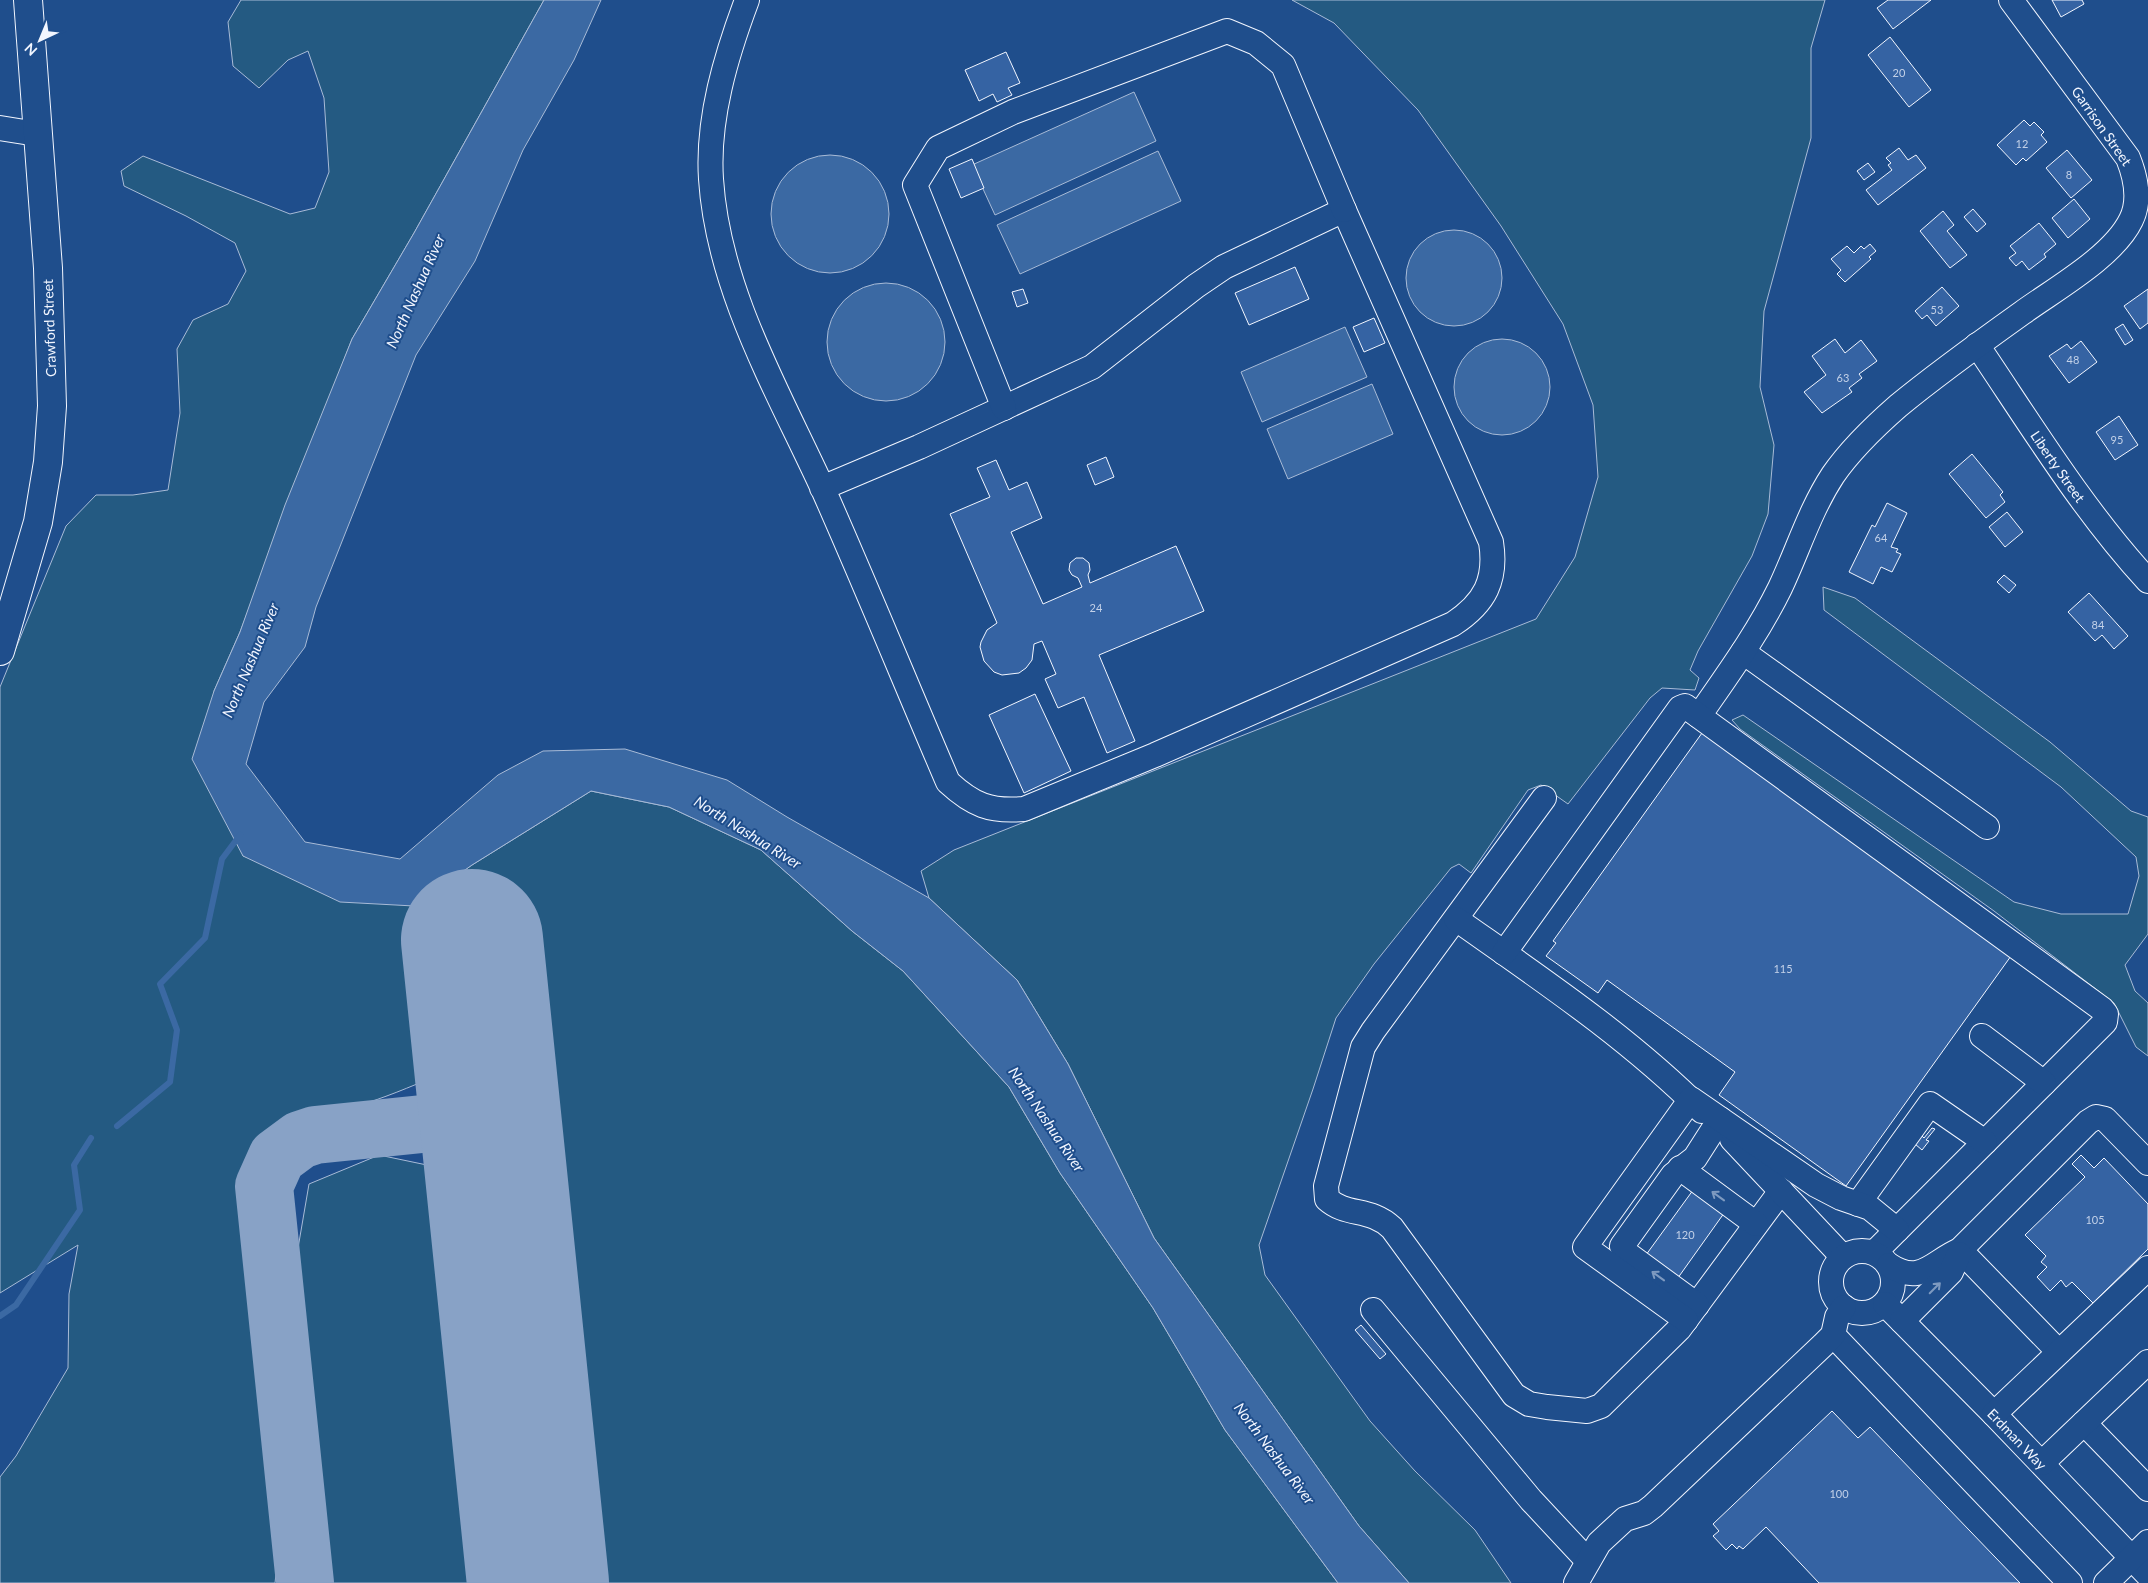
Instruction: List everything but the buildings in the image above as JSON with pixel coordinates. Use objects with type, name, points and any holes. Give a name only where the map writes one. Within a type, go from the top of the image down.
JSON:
[{"type":"main road","name":"Crawford Street","points":[[0,651],[8,597],[38,522],[48,462],[52,406],[48,268],[28,0]]},
{"type":"street","points":[[747,0],[735,32],[721,85],[711,138],[711,179],[717,227],[728,273],[793,428],[822,488],[948,782],[962,796],[982,806],[1002,811],[1024,809],[1155,755],[1453,624],[1467,614],[1488,586],[1493,573],[1494,558],[1491,542],[1344,210],[1284,64],[1256,43],[1227,31],[1013,112],[938,148],[915,185],[1004,408]]},
{"type":"street","name":"Garrison Street","points":[[1699,716],[1726,679],[1780,588],[1814,510],[1833,475],[1860,441],[1898,406],[1976,345],[2097,260],[2123,233],[2131,220],[2136,206],[2137,190],[2128,158],[2011,0]]},
{"type":"street","points":[[0,128],[37,134]]},
{"type":"street","points":[[822,488],[1092,367],[1189,291],[1224,267],[1344,210]]},
{"type":"street","name":"Liberty Street","points":[[1976,345],[2083,500],[2124,554],[2148,581]]},
{"type":"street","points":[[1743,652],[1987,827]]},
{"type":"street","points":[[1504,953],[1680,708],[1685,706],[2102,1009],[2106,1014],[2105,1022],[1897,1230],[1882,1259]]},
{"type":"street","points":[[1544,798],[1373,1031],[1364,1048],[1326,1186],[1327,1199],[1339,1207],[1378,1217],[1392,1228],[1507,1388],[1529,1404],[1587,1411],[1595,1410],[1602,1406],[1670,1339],[1692,1312],[1780,1191]]},
{"type":"street","points":[[1456,919],[1607,1026],[1719,1122],[1810,1181],[1877,1212],[1897,1230]]},
{"type":"street","points":[[1982,1036],[2044,1083]]},
{"type":"street","points":[[1691,1099],[1585,1247],[1692,1312]]},
{"type":"street","points":[[1858,1204],[1930,1104],[1984,1142]]},
{"type":"street","points":[[1882,1259],[1894,1282],[1892,1294],[1885,1304],[1875,1311],[1863,1314],[1850,1311],[1844,1307],[1833,1294],[1831,1282],[1833,1270],[1842,1256],[1863,1250],[1882,1259],[1898,1271],[1916,1274],[1927,1270],[1946,1256],[1960,1250],[2088,1122],[2096,1117],[2106,1119],[2148,1163]]},
{"type":"street","points":[[1692,1312],[1626,1252],[1622,1246],[1673,1174],[1696,1158],[1719,1122]]},
{"type":"street","points":[[1719,1122],[1780,1191],[1842,1256]]},
{"type":"street","points":[[1680,1168],[1756,1224]]},
{"type":"street","points":[[1902,1321],[1951,1272],[1960,1250]]},
{"type":"street","points":[[1960,1250],[2059,1352]]},
{"type":"street","points":[[1994,1414],[2148,1268]]},
{"type":"street","name":"Erdman Way","points":[[1885,1304],[2042,1463],[2143,1558]]},
{"type":"street","points":[[1576,1583],[1599,1542],[1625,1519],[1644,1513],[1653,1506],[1833,1335],[1837,1317],[1844,1307]]},
{"type":"street","points":[[1373,1310],[1531,1500],[1588,1561]]},
{"type":"street","points":[[1833,1335],[2070,1583]]},
{"type":"street","points":[[2042,1463],[2148,1362]]},
{"type":"street","points":[[2084,1423],[2148,1489]]},
{"type":"street","points":[[2106,1583],[2143,1558]]},
{"type":"shaded area","points":[[241,0],[544,0],[414,233],[352,339],[240,632],[214,691],[243,856],[414,906],[472,865],[591,791],[669,807],[761,850],[852,931],[903,971],[1009,1087],[1060,1173],[1153,1308],[1225,1430],[1338,1583],[587,1583],[519,930],[422,942],[436,1076],[357,1106],[297,1123],[280,1131],[267,1141],[256,1155],[249,1174],[246,1199],[275,1521],[277,1564],[275,1583],[0,1583],[0,1477],[16,1456],[68,1368],[69,1294],[78,1245],[0,1293],[0,687],[66,526],[96,495],[133,495],[168,490],[180,413],[177,349],[193,320],[228,304],[246,271],[235,243],[186,216],[124,186],[121,171],[143,156],[290,214],[315,208],[329,172],[324,98],[308,51],[288,60],[259,88],[233,66],[228,22]]},
{"type":"shaded area","points":[[1292,0],[1825,0],[1811,48],[1811,138],[1764,311],[1760,387],[1774,445],[1768,514],[1752,556],[1698,651],[1690,670],[1699,678],[1695,690],[1662,688],[1650,698],[1568,804],[1541,785],[1528,790],[1471,873],[1459,864],[1451,868],[1374,964],[1336,1018],[1259,1245],[1265,1275],[1370,1421],[1415,1471],[1475,1530],[1511,1583],[1409,1583],[1359,1526],[1154,1238],[1068,1064],[1017,980],[929,898],[921,871],[954,850],[1536,619],[1575,557],[1598,477],[1593,405],[1563,324],[1501,226],[1418,110],[1334,23]]},
{"type":"shaded area","points":[[1823,587],[1855,598],[2050,742],[2131,811],[2148,817],[2148,934],[2125,965],[2135,991],[2148,1003],[2148,1056],[2136,1047],[2114,1003],[1994,911],[1740,729],[1732,720],[1743,715],[2014,902],[2061,914],[2128,914],[2139,876],[2136,857],[2061,787],[1824,610]]},
{"type":"shaded area","points":[[379,1155],[446,1169],[489,1583],[323,1583],[308,1437],[297,1254],[309,1184]]},
{"type":"water","name":"North Nashua River","points":[[544,0],[601,0],[574,60],[523,150],[475,261],[416,355],[316,607],[305,647],[264,702],[246,764],[305,842],[400,859],[498,775],[543,751],[625,749],[727,780],[787,817],[929,898],[1017,980],[1068,1064],[1154,1238],[1359,1526],[1409,1583],[1338,1583],[1225,1430],[1153,1308],[1060,1173],[1009,1087],[903,971],[852,931],[761,850],[669,807],[591,791],[472,865],[414,906],[340,902],[243,856],[192,759],[214,691],[240,632],[285,505],[352,339],[414,233]]},
{"type":"water","points":[[1134,92],[1156,141],[995,215],[972,165]]},
{"type":"water","points":[[1158,151],[1181,201],[1020,274],[997,225]]},
{"type":"water","points":[[830,155],[853,159],[872,172],[885,191],[889,214],[885,237],[872,256],[853,269],[830,273],[807,269],[788,256],[775,237],[771,214],[775,191],[788,172],[807,159]]},
{"type":"water","points":[[1454,230],[1473,233],[1488,244],[1499,259],[1502,278],[1499,297],[1488,312],[1473,323],[1454,326],[1435,323],[1420,312],[1409,297],[1406,278],[1409,259],[1420,244],[1435,233]]},
{"type":"water","points":[[886,283],[909,287],[928,300],[941,319],[945,342],[941,365],[928,384],[909,397],[886,401],[863,397],[844,384],[831,365],[827,342],[831,319],[844,300],[863,287]]},
{"type":"water","points":[[1345,327],[1367,377],[1262,422],[1241,372]]},
{"type":"water","points":[[1502,339],[1521,342],[1536,353],[1547,368],[1550,387],[1547,406],[1536,421],[1521,432],[1502,435],[1483,432],[1468,421],[1457,406],[1454,387],[1457,368],[1468,353],[1483,342]]},
{"type":"water","points":[[1372,384],[1393,434],[1288,479],[1267,429]]},
{"type":"waterway","points":[[117,1126],[170,1082],[177,1030],[160,984],[205,938],[222,859],[240,835]]},
{"type":"waterway","points":[[0,1316],[16,1305],[80,1210],[74,1165],[91,1138]]},
{"type":"taxiway","points":[[305,1583],[264,1186],[277,1157],[300,1140],[315,1135],[432,1123],[458,1129],[475,1141],[487,1159],[496,1183]]},
{"type":"runway","points":[[472,940],[538,1583]]}]
